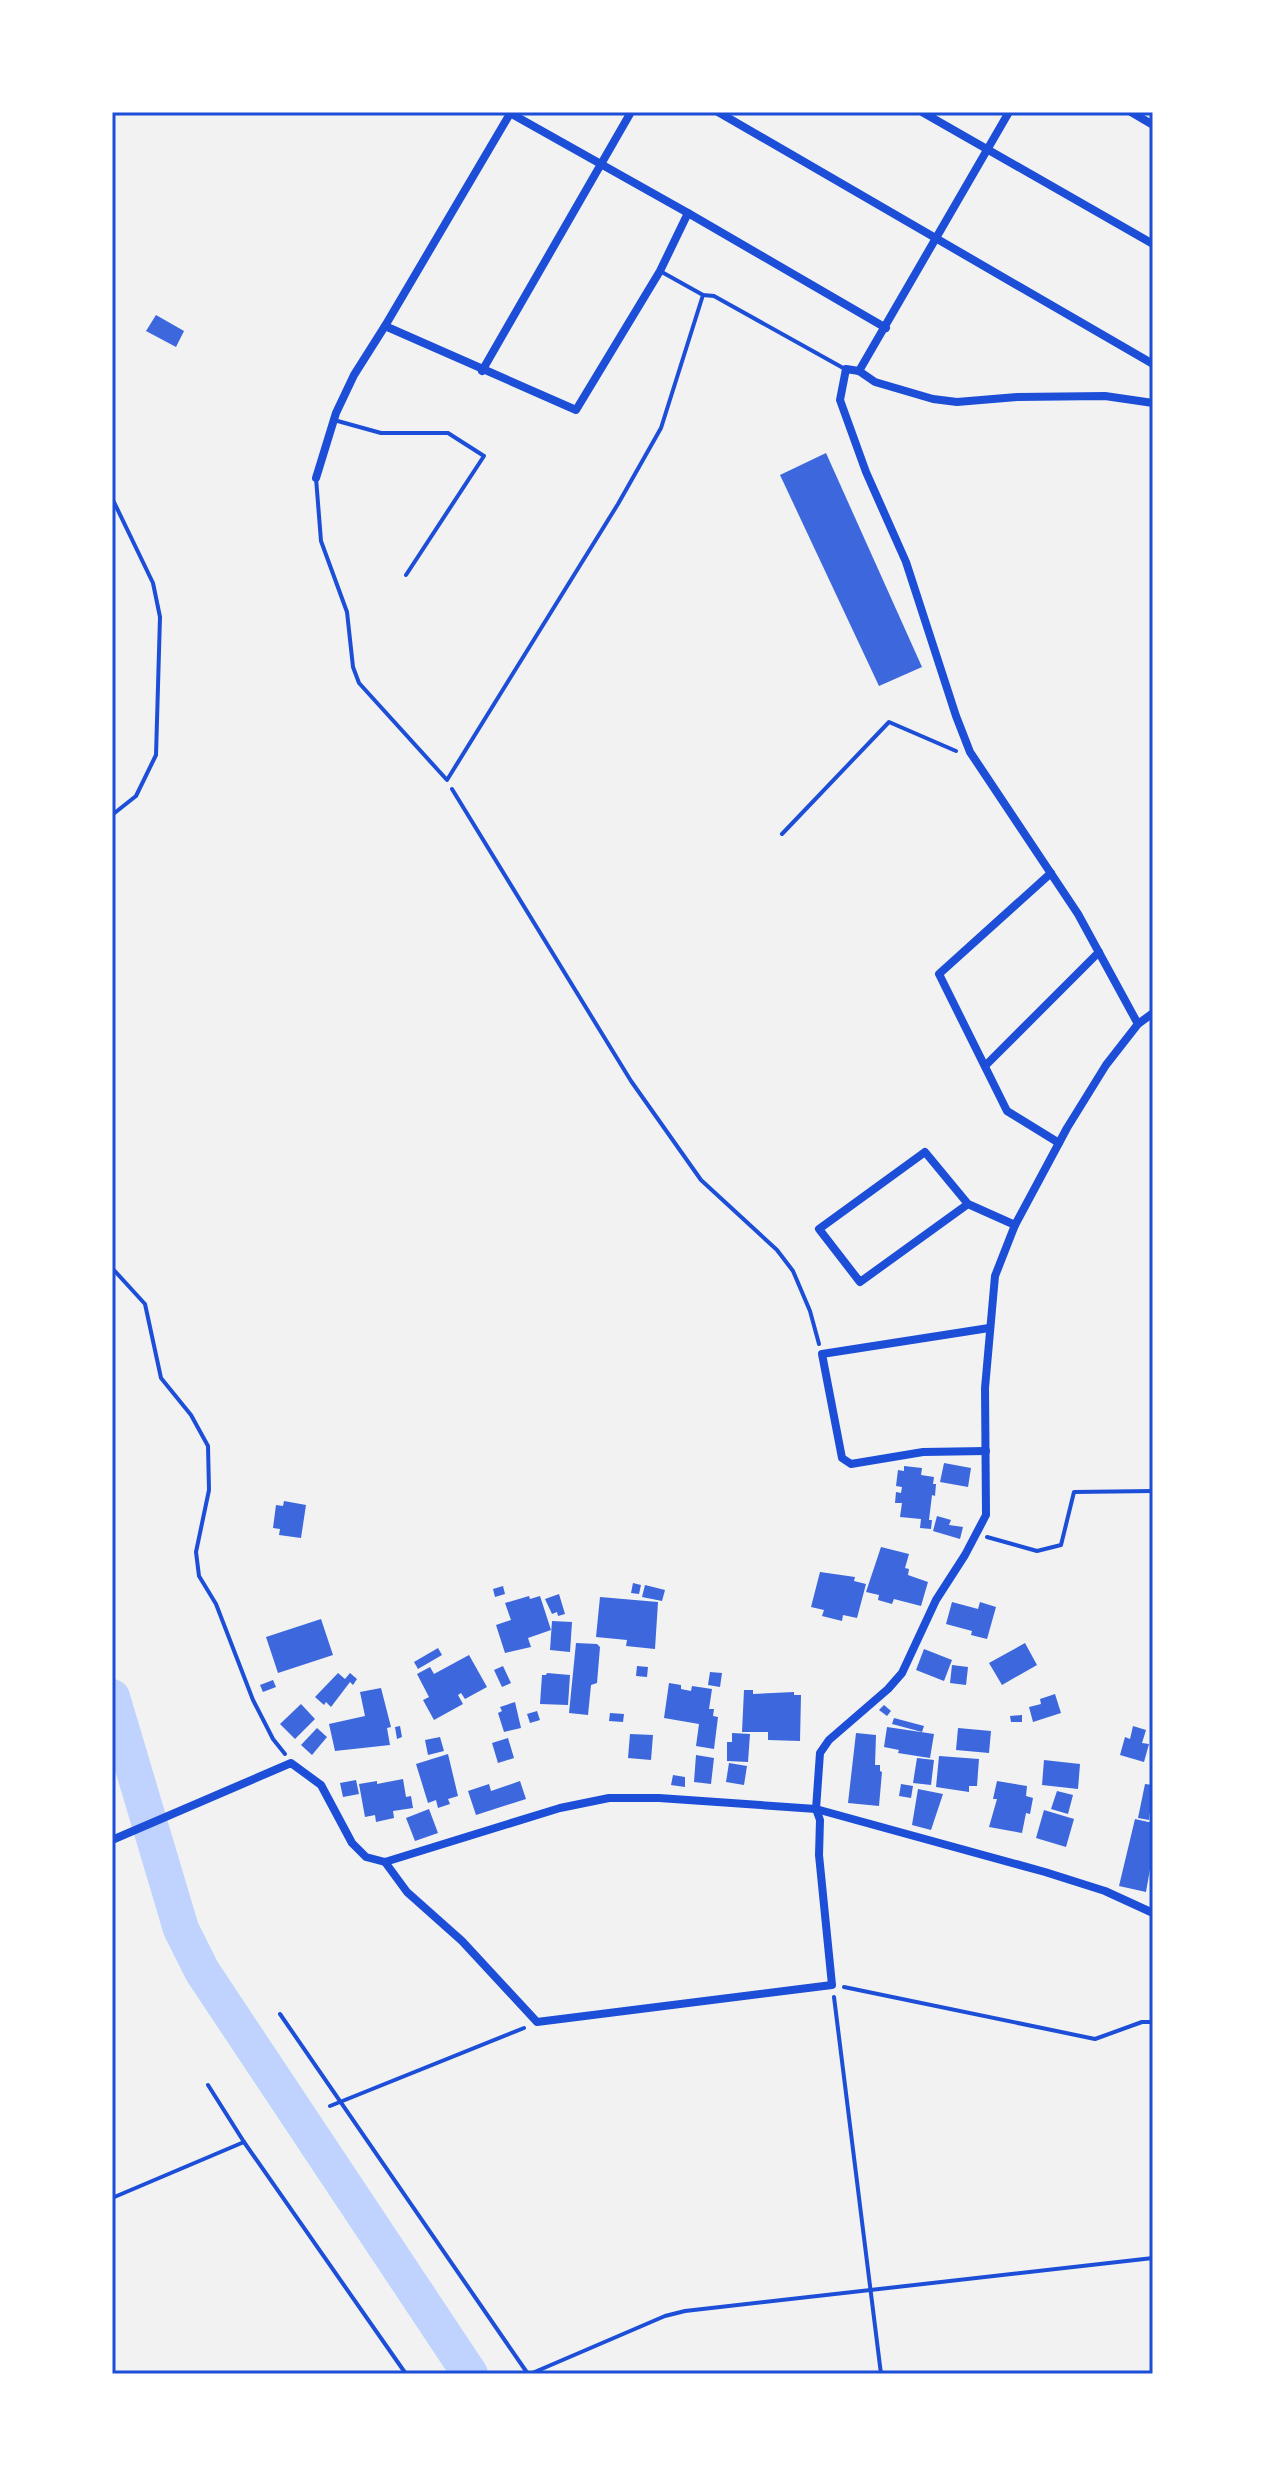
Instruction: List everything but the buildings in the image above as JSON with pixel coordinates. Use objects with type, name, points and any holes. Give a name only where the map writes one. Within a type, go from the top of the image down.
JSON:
[{"type":"street","points":[[482,371],[631,112]]},
{"type":"street","points":[[718,112],[1153,364]]},
{"type":"street","points":[[922,112],[1153,244]]},
{"type":"street","points":[[859,371],[1009,112]]},
{"type":"street","points":[[1131,112],[1153,125]]},
{"type":"street","points":[[316,478],[334,420],[354,375],[510,113],[886,328]]},
{"type":"street","points":[[385,326],[576,410],[660,271],[688,213]]},
{"type":"street","points":[[1138,1024],[1051,873],[976,760],[956,716],[906,562],[866,472],[840,400],[846,369],[859,371],[875,382],[933,399],[957,402],[1017,397],[1105,396],[1153,403]]},
{"type":"street","points":[[1051,873],[939,974],[1007,1111],[1059,1143]]},
{"type":"street","points":[[985,1066],[1099,952]]},
{"type":"street","points":[[385,1862],[407,1892],[462,1941],[537,2022],[832,1985],[819,1855],[820,1820],[816,1809],[820,1753],[829,1740],[902,1673],[936,1600],[986,1515],[985,1388],[995,1276],[1015,1225],[1059,1143],[1106,1065],[1138,1024],[1153,1013]]},
{"type":"street","points":[[968,1204],[860,1282],[819,1229],[925,1152],[968,1204],[1015,1225]]},
{"type":"street","points":[[986,1451],[923,1452],[851,1464],[842,1458],[822,1354],[989,1328]]},
{"type":"street","points":[[112,1840],[291,1763],[321,1785],[352,1843],[366,1857],[385,1862],[508,1822],[609,1798],[659,1798],[816,1809],[1075,1881],[1153,1913]]},
{"type":"lane","points":[[660,271],[703,295],[714,296],[846,369]]},
{"type":"lane","points":[[316,478],[321,541],[347,612],[353,667],[359,683],[447,780],[618,504],[661,428],[703,295]]},
{"type":"lane","points":[[334,420],[381,433],[448,433],[484,456],[406,575]]},
{"type":"path","points":[[112,498],[153,583],[160,617],[156,755],[136,796],[112,815]]},
{"type":"path","points":[[782,834],[889,722],[976,760]]},
{"type":"path","points":[[447,780],[631,1081],[657,1118],[701,1180],[777,1250],[793,1271],[810,1311],[822,1354]]},
{"type":"path","points":[[112,1268],[145,1304],[161,1378],[191,1415],[208,1446],[209,1490],[196,1552],[199,1576],[216,1604],[253,1700],[273,1739],[291,1763]]},
{"type":"path","points":[[977,1534],[1037,1551],[1061,1545],[1074,1492],[1153,1491]]},
{"type":"path","points":[[881,2374],[832,1985],[1095,2039],[1142,2022],[1153,2022]]},
{"type":"path","points":[[280,2014],[529,2374],[665,2316],[685,2311],[1153,2258]]},
{"type":"path","points":[[330,2106],[537,2022]]},
{"type":"path","points":[[208,2085],[244,2142],[406,2374]]},
{"type":"path","points":[[112,2198],[244,2142]]},
{"type":"waterway","points":[[112,1697],[181,1929],[202,1971],[470,2374]]}]
